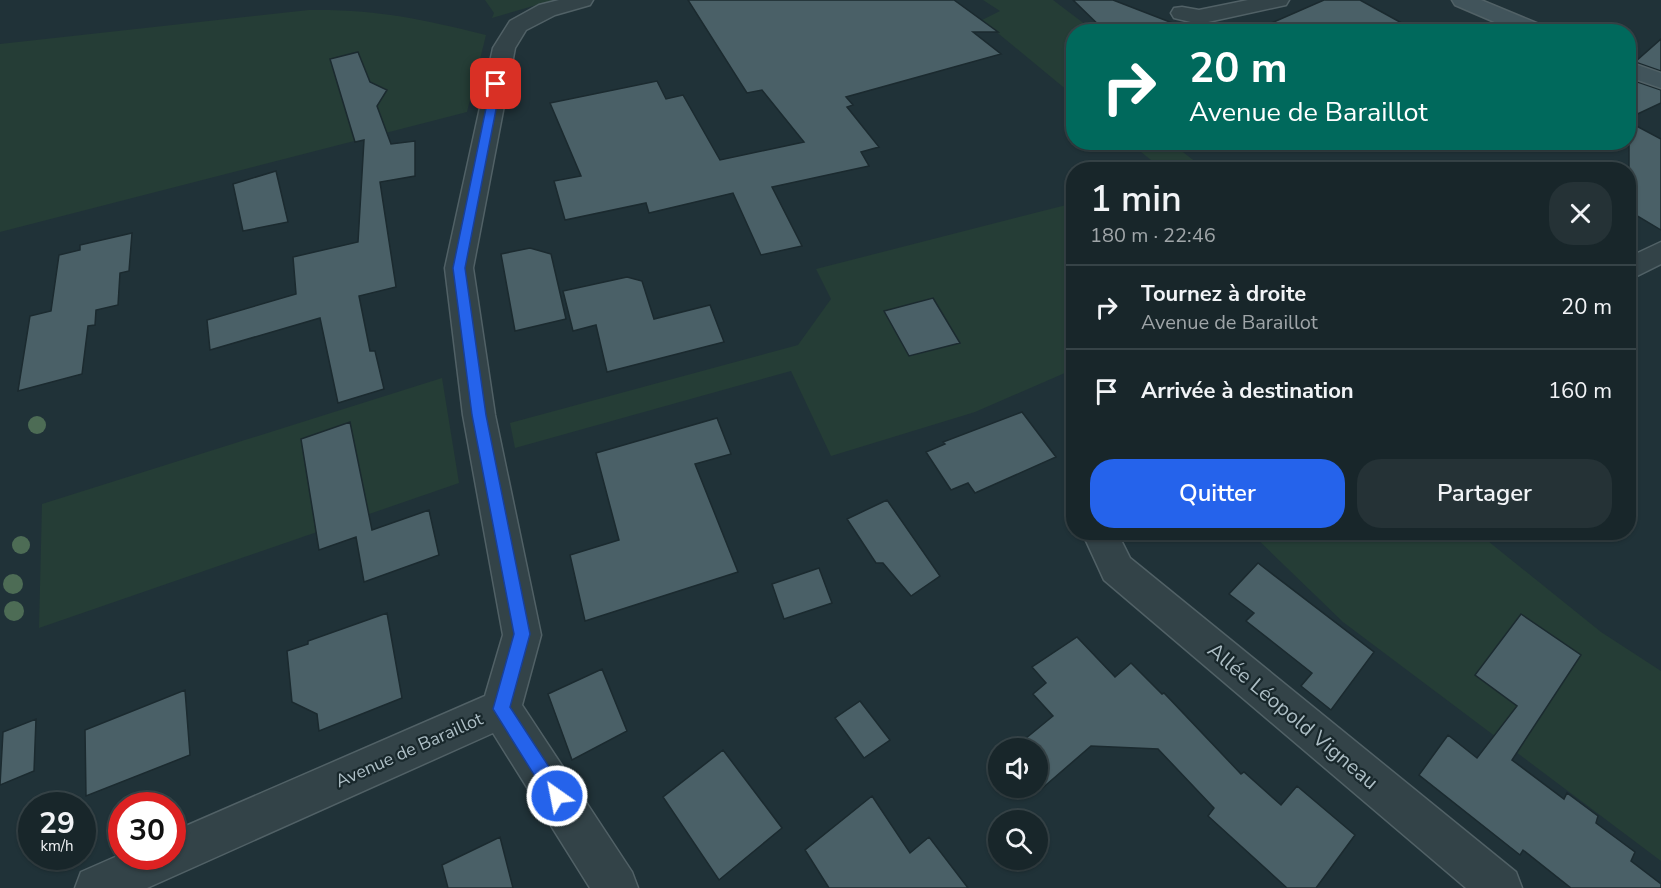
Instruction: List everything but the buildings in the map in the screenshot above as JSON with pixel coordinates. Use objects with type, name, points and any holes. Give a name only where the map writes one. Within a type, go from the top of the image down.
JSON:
[{"type":"main road","points":[[1464,0],[1520,24]]},
{"type":"main road","points":[[1636,72],[1661,81]]},
{"type":"street","name":"Avenue de Baraillot","points":[[186,848],[501,709],[522,634],[479,415],[459,268],[504,48],[518,26],[547,10],[582,0]]},
{"type":"street","points":[[1182,13],[1199,17],[1278,0]]},
{"type":"street","points":[[1636,266],[1661,252]]},
{"type":"street","name":"Allée Léopold Vigneau","points":[[1103,540],[1117,569],[1500,888]]},
{"type":"street","points":[[501,709],[616,888]]},
{"type":"street","points":[[97,888],[137,870]]},
{"type":"green space","points":[[485,0],[554,0],[492,18],[494,13]]},
{"type":"green space","points":[[983,0],[1053,0],[1085,24],[1066,24],[1066,89],[982,20],[1000,11]]},
{"type":"green space","points":[[309,10],[378,13],[486,35],[467,112],[0,232],[0,44]]},
{"type":"green space","points":[[1139,150],[1180,150],[1196,162],[1153,162]]},
{"type":"green space","points":[[1066,205],[1066,372],[975,412],[831,456],[791,371],[515,448],[510,423],[798,345],[831,299],[816,269]]},
{"type":"green space","points":[[442,378],[459,483],[39,628],[42,504]]},
{"type":"green space","points":[[1258,540],[1487,540],[1601,632],[1661,671],[1661,861],[1343,622]]},
{"type":"route","points":[[496,84],[459,268],[479,415],[522,634],[501,709],[557,796]]}]
